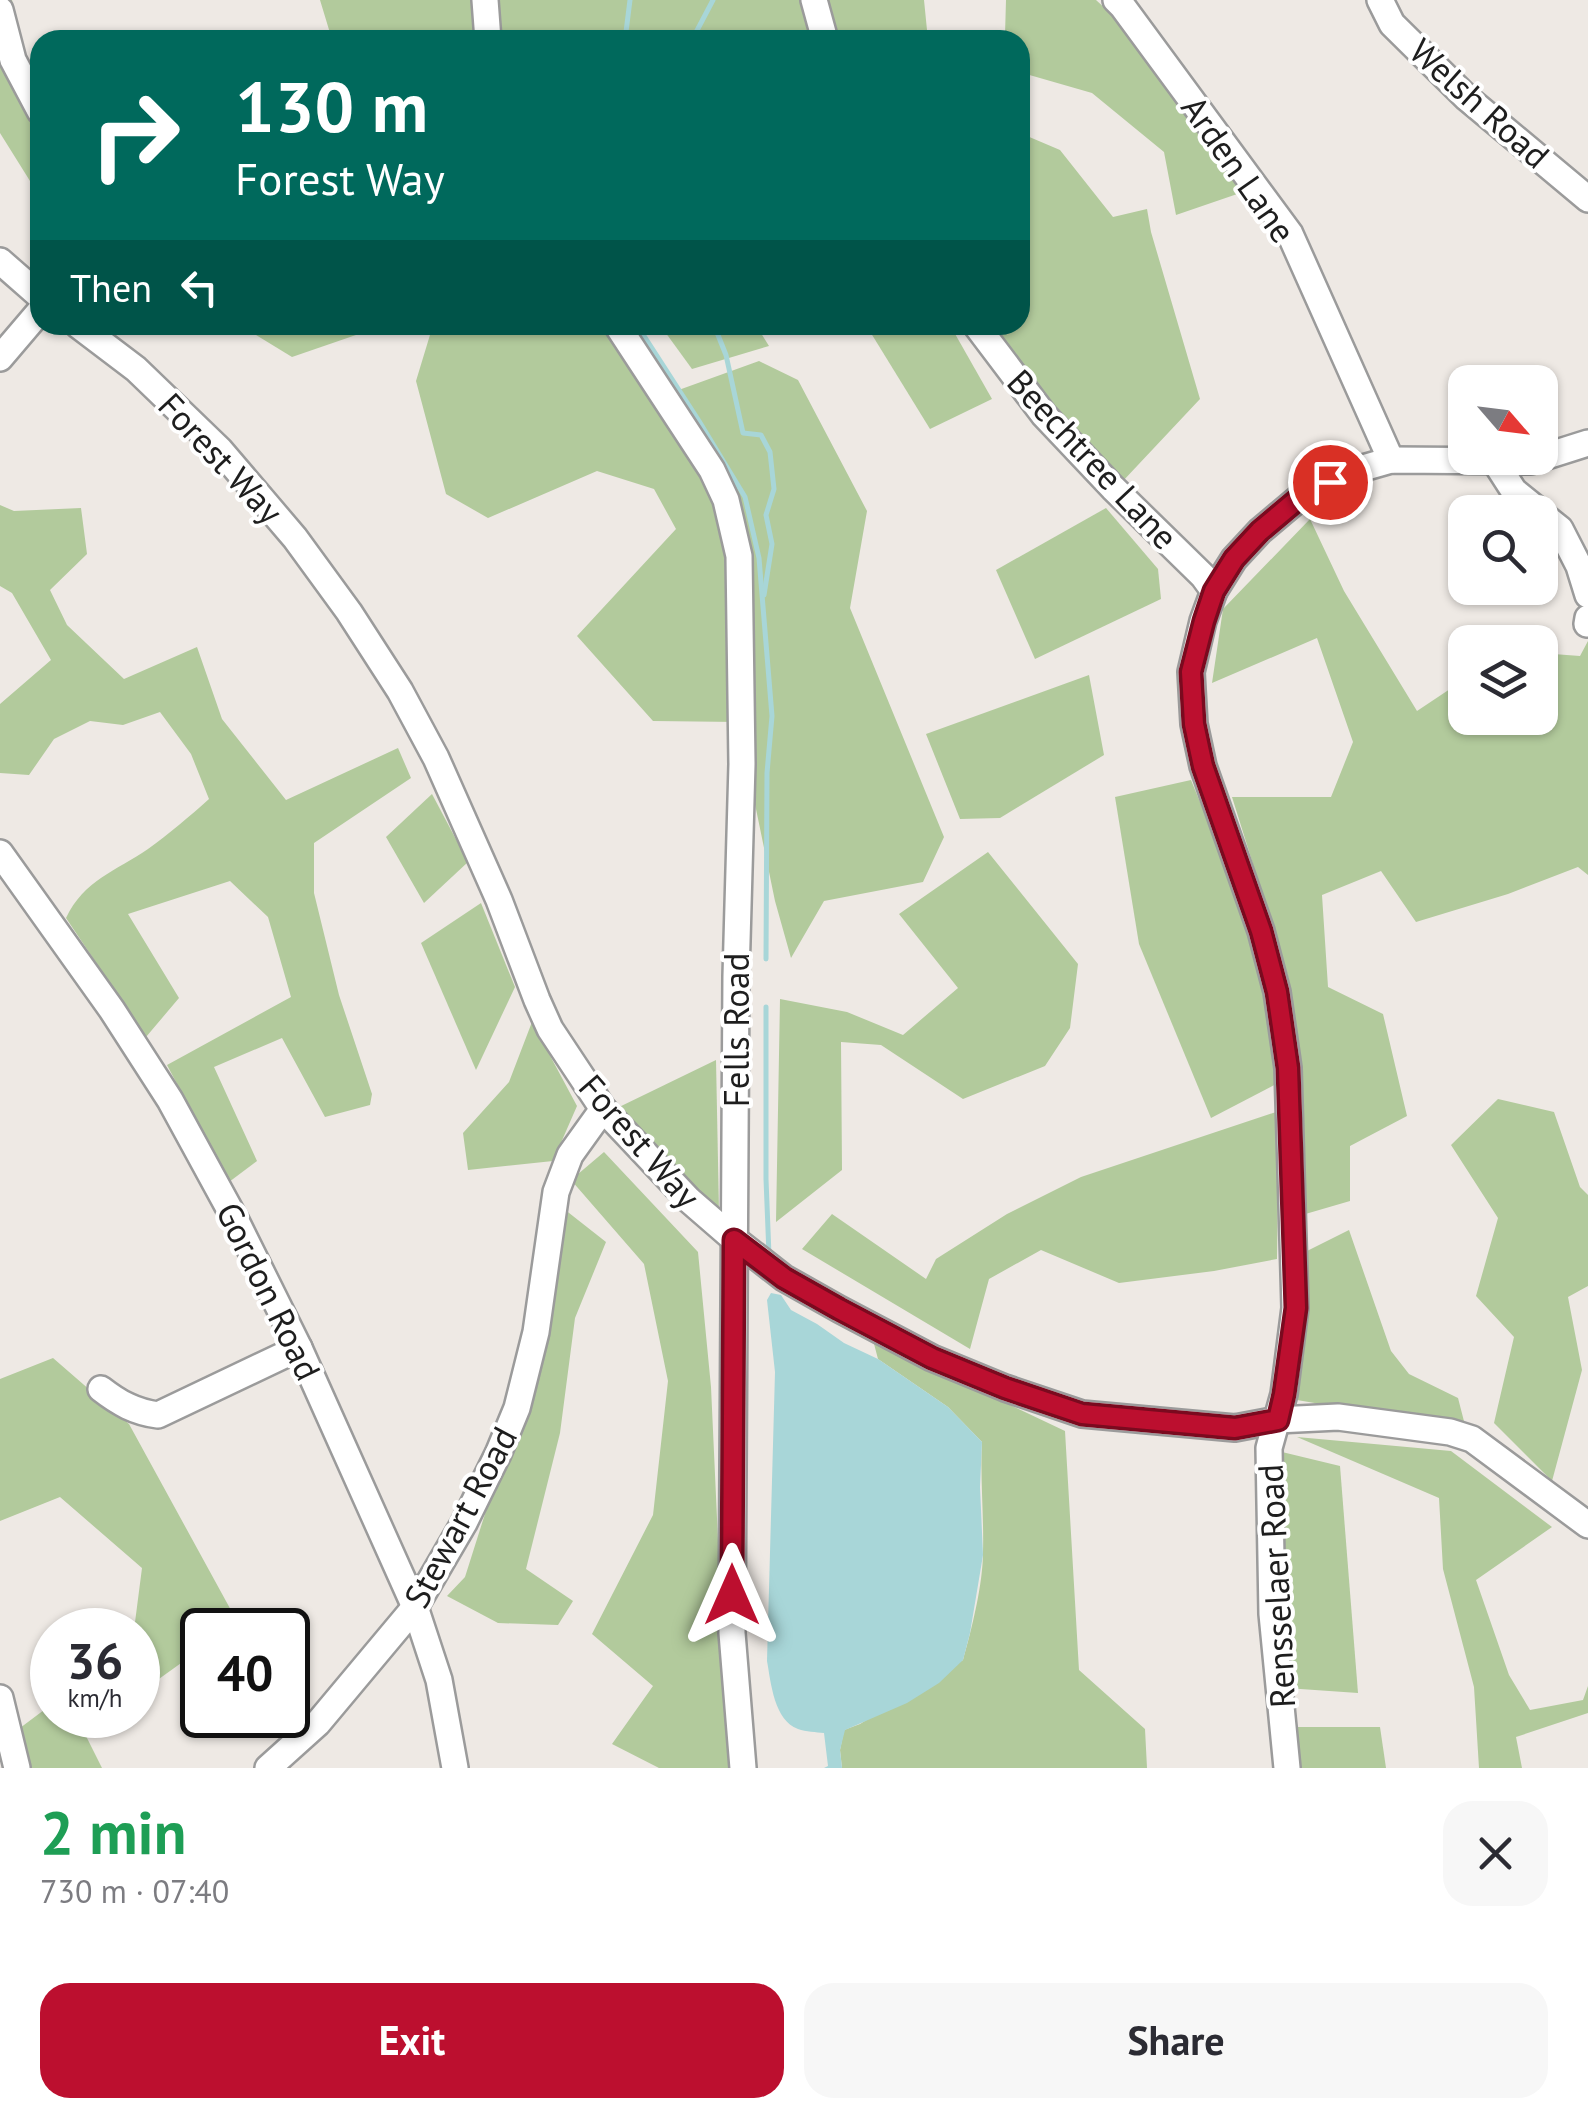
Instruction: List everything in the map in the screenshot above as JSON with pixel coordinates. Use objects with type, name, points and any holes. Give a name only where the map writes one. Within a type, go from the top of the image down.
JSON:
[{"type":"street","points":[[484,0],[487,30]]},
{"type":"street","points":[[814,0],[822,30]]},
{"type":"street","name":"Arden Lane","points":[[1116,0],[1290,234],[1391,460]]},
{"type":"street","name":"Welsh Road","points":[[1380,0],[1392,24],[1467,98],[1588,199]]},
{"type":"street","points":[[0,10],[12,60],[30,92]]},
{"type":"street","points":[[0,261],[30,287]]},
{"type":"street","points":[[0,358],[30,323]]},
{"type":"street","name":"Forest Way","points":[[91,335],[136,369],[220,450],[295,538],[349,612],[400,691],[436,758],[550,1030],[602,1109],[689,1200],[734,1240],[784,1278],[932,1358],[1082,1414],[1235,1428],[1278,1420],[1338,1417],[1450,1432],[1472,1439],[1588,1525]]},
{"type":"street","name":"Fells Road","points":[[623,335],[712,470],[726,500],[739,556],[742,764],[736,976],[732,1633],[744,1768]]},
{"type":"street","name":"Beechtree Lane","points":[[984,335],[1044,415],[1214,591]]},
{"type":"street","name":"Rensselaer Road","points":[[1558,452],[1588,443]]},
{"type":"street","name":"Rensselaer Road","points":[[1287,1768],[1272,1614],[1270,1448],[1284,1394],[1296,1308],[1288,1068],[1277,992],[1261,931],[1203,766],[1194,724],[1191,672],[1214,591],[1234,559],[1304,494],[1356,470],[1391,460],[1448,460]]},
{"type":"street","points":[[1558,527],[1579,566],[1588,594]]},
{"type":"street","name":"Gordon Road","points":[[0,853],[112,1010],[170,1100],[236,1221],[299,1348],[416,1607],[440,1680],[455,1768]]},
{"type":"street","name":"Stewart Road","points":[[268,1768],[318,1722],[416,1607],[464,1523],[517,1408],[536,1332],[556,1192],[570,1156],[602,1109]]},
{"type":"street","points":[[101,1388],[140,1413],[158,1415],[299,1348]]},
{"type":"street","points":[[0,1698],[17,1768]]},
{"type":"green space","points":[[0,0],[12,0],[30,81],[30,181],[0,133]]},
{"type":"green space","points":[[320,0],[924,0],[927,30],[466,30],[329,30]]},
{"type":"green space","points":[[1006,0],[1096,0],[1146,46],[1246,191],[1176,215],[1164,152],[1092,93],[1030,75],[1030,30],[1005,30]]},
{"type":"green space","points":[[1030,137],[1060,150],[1113,217],[1147,209],[1200,399],[1122,482],[994,335],[1030,335]]},
{"type":"green space","points":[[256,335],[356,335],[292,357]]},
{"type":"green space","points":[[430,335],[630,335],[662,396],[759,361],[798,380],[867,511],[850,608],[944,837],[923,882],[824,901],[791,958],[775,901],[738,722],[653,721],[577,636],[676,529],[654,489],[597,471],[488,518],[446,494],[416,381]]},
{"type":"green space","points":[[667,335],[762,335],[769,346],[692,369]]},
{"type":"green space","points":[[872,335],[956,335],[992,399],[930,429]]},
{"type":"green space","points":[[0,505],[14,511],[81,508],[87,554],[50,590],[67,625],[124,679],[197,647],[222,719],[286,800],[398,748],[411,778],[314,843],[314,893],[339,995],[372,1094],[370,1105],[325,1117],[282,1038],[214,1067],[257,1161],[229,1182],[167,1065],[291,997],[268,917],[230,881],[128,914],[179,998],[146,1037],[66,918],[91,885],[156,843],[209,799],[191,754],[160,712],[123,725],[90,721],[54,739],[29,775],[0,773],[0,704],[51,660],[12,593],[0,586]]},
{"type":"green space","points":[[1106,508],[1158,569],[1161,599],[1035,659],[996,570]]},
{"type":"green space","points":[[1310,519],[1344,591],[1417,711],[1448,690],[1448,735],[1558,735],[1558,654],[1580,656],[1588,641],[1588,875],[1578,867],[1508,894],[1416,922],[1381,871],[1322,895],[1328,987],[1383,1014],[1407,1116],[1350,1146],[1350,1201],[1302,1215],[1297,1048],[1288,976],[1232,797],[1331,797],[1353,742],[1317,638],[1212,683],[1223,609]]},
{"type":"green space","points":[[1089,675],[1104,755],[1000,818],[960,819],[926,734]]},
{"type":"green space","points":[[1191,780],[1250,924],[1280,1082],[1211,1118],[1139,944],[1115,797]]},
{"type":"green space","points":[[432,794],[468,862],[424,903],[386,837]]},
{"type":"green space","points":[[988,852],[1078,964],[1070,1028],[1045,1066],[963,1099],[881,1045],[841,1042],[842,1170],[776,1222],[780,999],[847,1012],[903,1035],[958,988],[899,914]]},
{"type":"green space","points":[[481,903],[515,987],[476,1070],[421,943]]},
{"type":"green space","points":[[532,1022],[577,1106],[553,1161],[468,1170],[463,1133],[509,1082]]},
{"type":"green space","points":[[716,1060],[719,1212],[615,1109]]},
{"type":"green space","points":[[1498,1099],[1554,1112],[1580,1187],[1588,1195],[1588,1286],[1568,1297],[1582,1370],[1552,1481],[1494,1423],[1514,1337],[1476,1296],[1498,1218],[1451,1145]]},
{"type":"green space","points":[[1279,1111],[1277,1259],[1119,1283],[1041,1250],[989,1279],[970,1349],[802,1249],[832,1214],[926,1279],[936,1259],[1007,1214],[1081,1177]]},
{"type":"green space","points":[[604,1152],[698,1252],[711,1387],[732,1768],[659,1768],[612,1744],[653,1686],[592,1634],[653,1515],[668,1381],[644,1264],[571,1180]]},
{"type":"green space","points":[[564,1209],[606,1242],[575,1318],[560,1433],[526,1569],[573,1601],[558,1625],[498,1623],[447,1596],[465,1577],[548,1315]]},
{"type":"green space","points":[[1349,1230],[1391,1351],[1409,1374],[1458,1398],[1466,1429],[1297,1400],[1307,1251]]},
{"type":"green space","points":[[873,1340],[1065,1431],[1079,1670],[1145,1729],[1147,1768],[842,1768],[844,1730],[963,1660],[983,1565],[982,1442],[948,1407],[878,1359]]},
{"type":"green space","points":[[53,1358],[129,1424],[230,1608],[180,1608],[180,1664],[160,1678],[160,1608],[137,1608],[142,1568],[60,1497],[0,1521],[0,1379]]},
{"type":"green space","points":[[1297,1437],[1451,1451],[1552,1527],[1476,1580],[1509,1675],[1530,1710],[1583,1700],[1588,1686],[1588,1713],[1516,1737],[1522,1768],[1479,1768],[1474,1687],[1443,1569],[1439,1498]]},
{"type":"green space","points":[[1282,1452],[1340,1466],[1358,1693],[1286,1688]]},
{"type":"green space","points":[[30,1720],[30,1738],[87,1738],[102,1768],[20,1768],[12,1734]]},
{"type":"green space","points":[[1291,1727],[1380,1727],[1386,1768],[1298,1768]]},
{"type":"water","points":[[771,1293],[781,1295],[791,1310],[878,1359],[948,1407],[982,1442],[983,1555],[963,1660],[939,1683],[907,1703],[845,1730],[840,1750],[842,1768],[824,1768],[828,1766],[824,1733],[798,1729],[784,1718],[775,1700],[767,1661],[775,1372],[767,1300]]},
{"type":"waterway","points":[[626,30],[630,0]]},
{"type":"waterway","points":[[697,30],[713,0]]},
{"type":"waterway","points":[[643,335],[745,497],[759,558],[772,716],[767,773],[766,959]]},
{"type":"waterway","points":[[718,335],[743,433],[761,435],[770,452],[774,489],[766,515],[772,544],[764,595]]},
{"type":"waterway","points":[[766,1007],[769,1255]]},
{"type":"route","points":[[732,1595],[734,1240],[784,1278],[932,1358],[1082,1414],[1235,1428],[1278,1420],[1296,1308],[1288,1068],[1277,992],[1261,931],[1203,766],[1194,724],[1191,672],[1214,591],[1234,559],[1304,494],[1330,482]]}]
